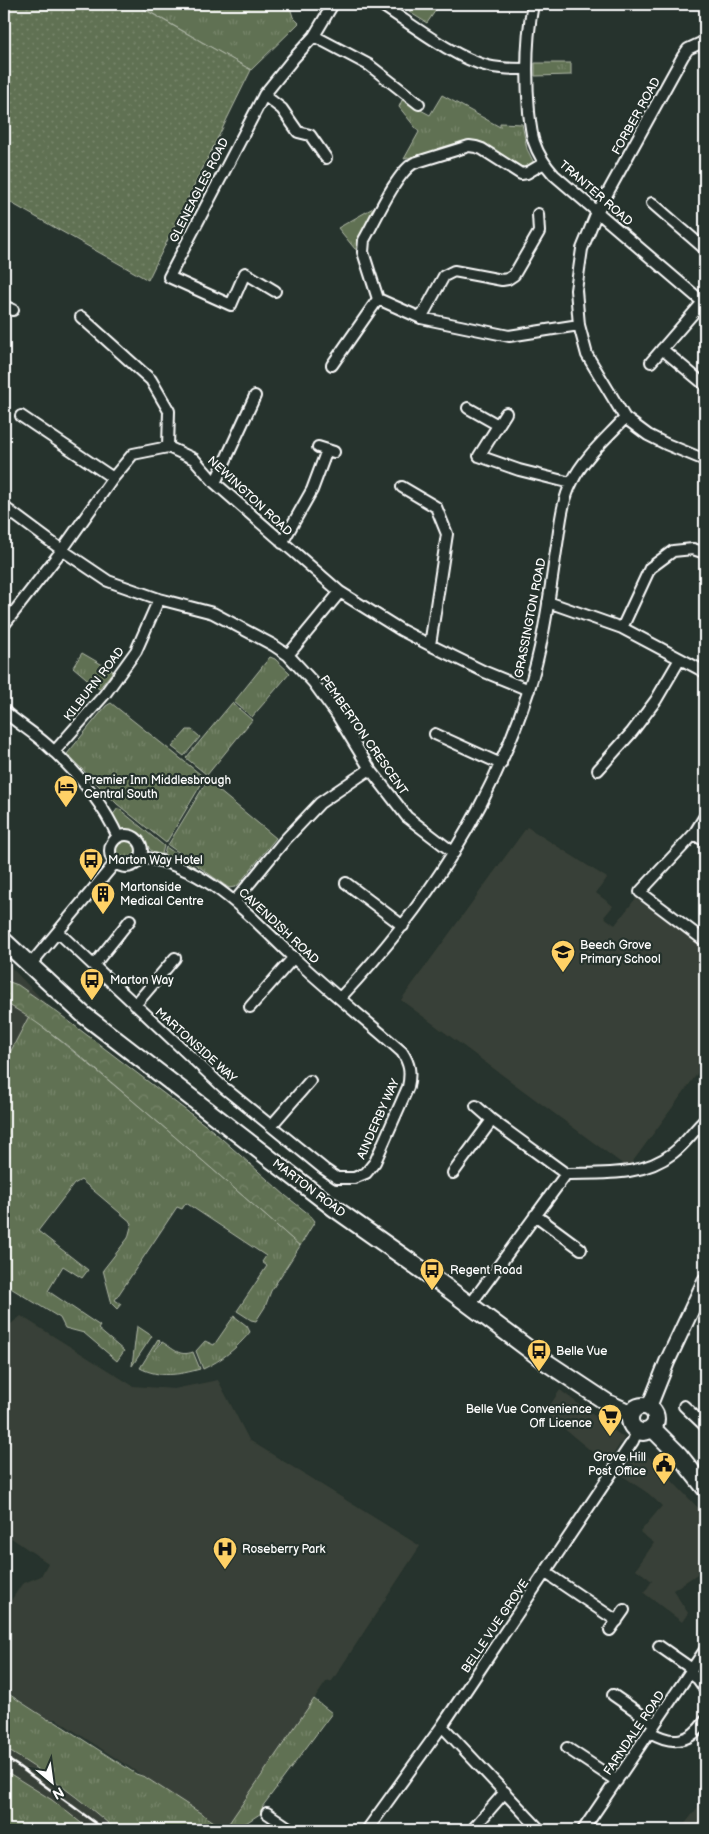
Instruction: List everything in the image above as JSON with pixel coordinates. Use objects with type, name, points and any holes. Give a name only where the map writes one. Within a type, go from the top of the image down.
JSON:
[{"type":"main road","name":"MARTON ROAD","points":[[4,941],[72,1004],[334,1208],[568,1376],[608,1403],[630,1413]]},
{"type":"main road","points":[[645,1429],[656,1416],[652,1409],[640,1406],[630,1413],[630,1421],[634,1428],[645,1429],[679,1455],[705,1488]]},
{"type":"street","name":"GLENEAGLES ROAD","points":[[275,291],[246,273],[231,305],[169,277],[264,95],[293,58],[314,36],[333,4]]},
{"type":"street","points":[[380,4],[454,52],[487,66],[526,70]]},
{"type":"street","name":"TRANTER ROAD","points":[[533,4],[526,70],[528,101],[533,140],[544,163],[554,175],[704,303]]},
{"type":"street","points":[[314,36],[369,65],[419,104]]},
{"type":"street","name":"FORBER ROAD","points":[[625,418],[587,355],[579,325],[576,290],[582,249],[598,212],[683,56],[688,49],[705,41]]},
{"type":"street","points":[[264,95],[282,109],[298,132],[310,135],[326,158]]},
{"type":"street","points":[[544,163],[527,173],[521,174],[482,149],[469,146],[414,162],[407,166],[390,194],[364,240],[363,252],[378,299],[421,318],[509,336],[579,325]]},
{"type":"street","points":[[652,203],[705,249]]},
{"type":"street","points":[[421,318],[444,276],[449,272],[454,271],[502,280],[514,275],[539,232],[538,214]]},
{"type":"street","points":[[332,365],[378,299]]},
{"type":"street","points":[[651,362],[704,303]]},
{"type":"street","points":[[4,625],[62,550],[113,478],[133,454],[168,447],[169,411],[151,380],[81,317]]},
{"type":"street","points":[[662,349],[705,385]]},
{"type":"street","points":[[215,484],[255,396]]},
{"type":"street","points":[[468,408],[498,425]]},
{"type":"street","points":[[506,413],[479,456],[519,470],[571,483]]},
{"type":"street","points":[[21,416],[113,478]]},
{"type":"street","points":[[625,418],[666,444],[705,460]]},
{"type":"street","name":"GRASSINGTON ROAD","points":[[340,998],[375,961],[403,926],[454,853],[489,791],[529,690],[541,642],[562,513],[571,483],[587,459],[625,418]]},
{"type":"street","name":"NEWINGTON ROAD","points":[[168,447],[194,459],[215,484],[340,592],[401,630],[485,672],[529,690]]},
{"type":"street","points":[[282,543],[312,490],[326,450]]},
{"type":"street","points":[[402,487],[436,508],[447,534],[430,645]]},
{"type":"street","name":"PEMBERTON CRESCENT","points":[[4,507],[62,550],[108,580],[159,599],[213,613],[288,655],[313,682],[337,714],[370,769],[407,817],[454,853]]},
{"type":"street","points":[[622,628],[650,568],[672,551],[693,549],[705,552]]},
{"type":"street","points":[[288,655],[340,592]]},
{"type":"street","name":"KILBURN ROAD","points":[[54,752],[105,694],[136,651],[159,599]]},
{"type":"street","points":[[548,602],[622,628],[705,672]]},
{"type":"street","points":[[598,770],[632,732],[656,700],[680,659]]},
{"type":"street","points":[[4,711],[54,752],[78,776],[100,804],[118,837]]},
{"type":"street","points":[[435,734],[501,764]]},
{"type":"street","points":[[235,901],[285,840],[320,803],[370,769]]},
{"type":"street","points":[[705,816],[694,834],[640,892],[705,941]]},
{"type":"street","points":[[694,834],[705,841]]},
{"type":"street","points":[[127,835],[136,839],[141,847],[141,857],[138,862],[129,867],[119,866],[115,863],[110,854],[110,849],[111,844],[118,837],[127,835]]},
{"type":"street","name":"CAVENDISH ROAD","points":[[141,857],[161,860],[182,869],[204,880],[235,901],[294,958],[340,998]]},
{"type":"street","points":[[30,965],[115,863]]},
{"type":"street","points":[[346,883],[403,926]]},
{"type":"street","points":[[94,965],[130,920]]},
{"type":"street","name":"MARTONSIDE WAY","points":[[58,932],[223,1087],[324,1169]]},
{"type":"street","points":[[135,1005],[175,958]]},
{"type":"street","points":[[250,1008],[294,958]]},
{"type":"street","name":"AINDERBY WAY","points":[[324,1169],[337,1178],[354,1178],[366,1173],[375,1162],[408,1087],[410,1076],[408,1062],[402,1052],[340,998]]},
{"type":"street","points":[[271,1126],[310,1080]]},
{"type":"street","points":[[476,1106],[492,1120],[566,1174],[628,1172],[651,1167],[674,1153],[704,1120]]},
{"type":"street","points":[[453,1173],[492,1120]]},
{"type":"street","points":[[470,1305],[566,1174]]},
{"type":"street","points":[[535,1215],[581,1250]]},
{"type":"street","points":[[648,1407],[705,1281]]},
{"type":"street","points":[[684,1406],[704,1423]]},
{"type":"street","name":"BELLE VUE GROVE","points":[[367,1830],[442,1726],[633,1441],[645,1429]]},
{"type":"street","points":[[546,1573],[617,1621]]},
{"type":"street","points":[[610,1630],[624,1610]]},
{"type":"street","points":[[659,1646],[691,1671],[705,1689]]},
{"type":"street","name":"FARNDALE ROAD","points":[[583,1830],[705,1650]]},
{"type":"street","points":[[613,1695],[664,1739],[678,1740],[692,1736],[705,1721]]},
{"type":"street","points":[[442,1726],[540,1830]]},
{"type":"street","points":[[567,1748],[617,1781]]},
{"type":"street","points":[[472,1830],[505,1792]]},
{"type":"street","points":[[267,1813],[292,1830]]},
{"type":"shaded area","name":"Beech Grove Primary School","points":[[527,827],[607,878],[596,893],[613,906],[604,917],[615,925],[636,898],[705,948],[705,1063],[628,1168],[401,1000]]},
{"type":"shaded area","points":[[4,960],[50,1008],[4,1085]]},
{"type":"shaded area","name":"Roseberry Park","points":[[21,1316],[133,1386],[174,1389],[218,1380],[249,1440],[420,1546],[332,1681],[326,1682],[225,1830],[56,1719],[48,1719],[4,1690],[4,1611],[22,1584],[41,1576],[48,1563],[4,1533],[4,1332],[7,1327]]},
{"type":"shaded area","points":[[560,1390],[624,1438],[607,1464],[545,1413]]},
{"type":"shaded area","points":[[641,1449],[705,1515],[705,1569],[673,1590],[688,1613],[682,1622],[644,1593],[652,1581],[636,1569],[654,1543],[640,1532],[662,1506],[649,1494],[620,1474]]},
{"type":"shaded area","points":[[4,1749],[24,1760],[93,1809],[116,1830],[90,1830],[52,1800],[4,1770]]},
{"type":"shaded area","points":[[705,1798],[705,1830],[682,1830],[681,1829]]},
{"type":"green space","points":[[4,4],[135,4],[251,70],[148,280],[4,199]]},
{"type":"green space","points":[[136,4],[289,4],[293,17],[299,23],[251,70]]},
{"type":"green space","points":[[415,4],[440,4],[427,23],[409,12]]},
{"type":"green space","points":[[535,63],[571,63],[571,75],[535,76]]},
{"type":"green space","points":[[442,95],[500,127],[500,123],[522,124],[527,149],[534,163],[532,166],[521,170],[468,142],[404,159],[419,132],[399,107],[402,100],[430,115]]},
{"type":"green space","points":[[384,197],[359,250],[355,249],[338,228],[373,208]]},
{"type":"green space","points":[[82,653],[113,671],[99,689],[73,667]]},
{"type":"green space","points":[[270,657],[275,659],[290,673],[252,717],[234,702]]},
{"type":"green space","points":[[111,703],[205,778],[166,843],[117,804],[67,754],[106,706]]},
{"type":"green space","points":[[232,703],[252,720],[207,775],[186,758]]},
{"type":"green space","points":[[187,730],[192,730],[200,737],[184,756],[172,747]]},
{"type":"green space","points":[[207,781],[276,838],[235,887],[229,888],[168,845]]},
{"type":"green space","points":[[118,808],[164,846],[161,857],[152,851],[139,835],[124,829],[118,824],[112,816]]},
{"type":"green space","points":[[125,839],[134,842],[137,851],[134,860],[125,863],[116,860],[113,851],[116,842]]},
{"type":"green space","points":[[166,847],[233,893],[163,857]]},
{"type":"green space","points":[[4,980],[18,985],[58,1013],[213,1131],[310,1215],[315,1221],[300,1246],[81,1057],[36,1022],[4,1002]]},
{"type":"green space","points":[[29,1016],[132,1100],[300,1246],[271,1291],[265,1307],[256,1321],[237,1311],[267,1266],[262,1262],[266,1256],[186,1203],[182,1209],[177,1207],[115,1300],[121,1304],[117,1309],[112,1304],[103,1270],[128,1238],[132,1223],[81,1180],[74,1184],[38,1231],[88,1270],[82,1278],[63,1266],[48,1291],[100,1326],[98,1329],[124,1351],[117,1361],[84,1333],[65,1328],[60,1318],[4,1284],[4,1064]]},
{"type":"green space","points":[[234,1316],[247,1326],[250,1332],[228,1354],[203,1369],[196,1351],[205,1341],[214,1345]]},
{"type":"green space","points":[[137,1326],[152,1336],[132,1366]]},
{"type":"green space","points":[[158,1339],[160,1341],[154,1351],[162,1342],[180,1353],[193,1352],[200,1369],[184,1373],[162,1374],[140,1368]]},
{"type":"green space","points":[[4,1691],[136,1774],[145,1777],[225,1829],[314,1699],[332,1713],[262,1807],[266,1810],[235,1830],[116,1830],[62,1787],[4,1748]]},
{"type":"green space","points":[[4,1770],[52,1800],[90,1830],[4,1830]]},
{"type":"railway","points":[[4,1757],[105,1830]]},
{"type":"place","name":"Premier Inn Middlesbrough Central South","points":[[66,808]]},
{"type":"place","name":"Marton Way Hotel","points":[[91,881]]},
{"type":"place","name":"Martonside Medical Centre","points":[[103,915]]},
{"type":"place","name":"Beech Grove Primary School","points":[[563,973]]},
{"type":"place","name":"Marton Way","points":[[92,1001]]},
{"type":"place","name":"Regent Road","points":[[432,1291]]},
{"type":"place","name":"Belle Vue","points":[[539,1372]]},
{"type":"place","name":"Belle Vue Convenience Off Licence","points":[[610,1437]]},
{"type":"place","name":"Grove Hill Post Office","points":[[664,1485]]},
{"type":"place","name":"Roseberry Park","points":[[225,1570]]}]
